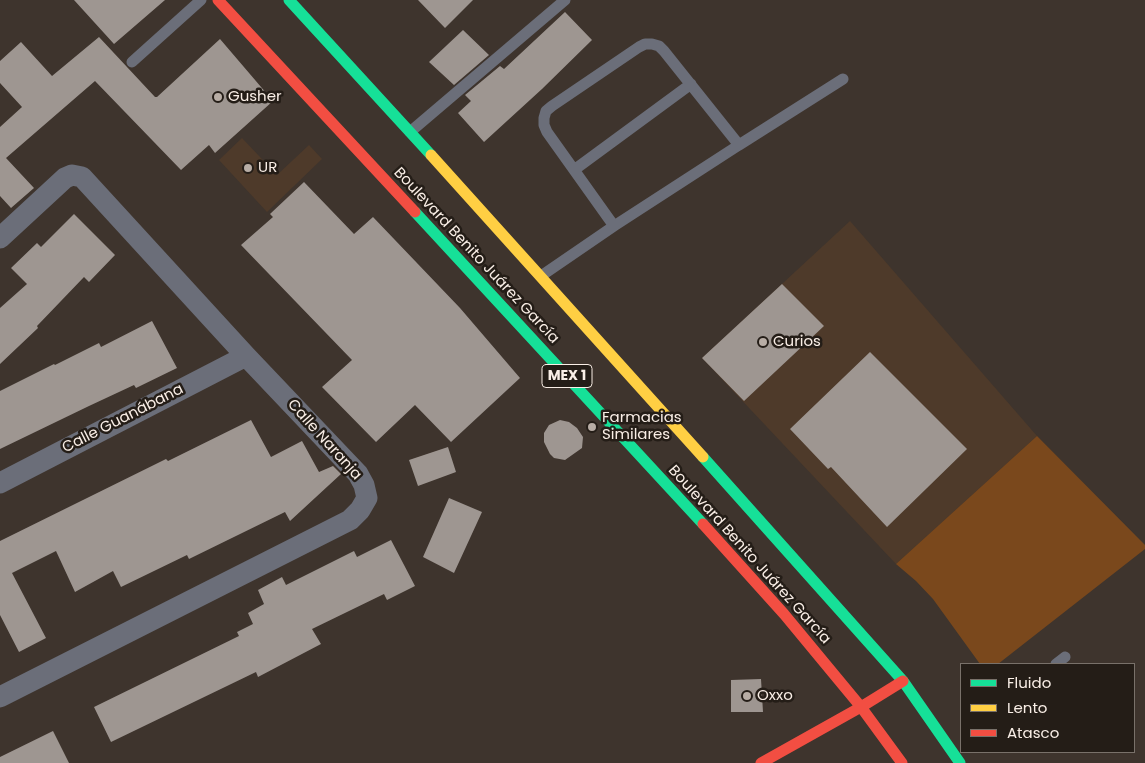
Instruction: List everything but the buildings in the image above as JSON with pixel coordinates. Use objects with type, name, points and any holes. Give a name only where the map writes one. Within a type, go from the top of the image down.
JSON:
[{"type":"main road","name":"Boulevard Benito Juárez García","points":[[218,0],[612,424],[784,614],[861,707],[897,762]]},
{"type":"main road","name":"Boulevard Benito Juárez García","points":[[289,0],[541,276],[903,681],[951,743],[960,763]]},
{"type":"main road","points":[[761,763],[861,707],[903,681]]},
{"type":"street","name":"Calle Naranja","points":[[0,238],[65,178],[72,175],[82,177],[246,356],[358,474],[364,485],[367,498],[360,510],[350,520],[0,697]]},
{"type":"street","name":"Calle Guanábana","points":[[0,483],[246,356]]},
{"type":"lane","points":[[132,62],[202,0]]},
{"type":"lane","points":[[410,132],[565,0]]},
{"type":"lane","points":[[614,226],[544,126],[544,118],[546,111],[552,106],[645,44],[659,46],[739,145]]},
{"type":"lane","points":[[541,276],[614,226],[843,79]]},
{"type":"lane","points":[[574,170],[691,84]]},
{"type":"lane","points":[[1057,663],[1066,657]]},
{"type":"shaded area","name":"UR","points":[[242,138],[277,175],[309,145],[322,159],[267,212],[219,160]]},
{"type":"shaded area","points":[[850,221],[1037,436],[896,564],[702,358]]},
{"type":"shaded area","points":[[1037,436],[1145,545],[1145,549],[999,663],[979,663],[933,599],[896,564]]},
{"type":"traffic: fast","points":[[289,0],[431,155]]},
{"type":"traffic: fast","points":[[415,212],[703,524]]},
{"type":"traffic: fast","points":[[703,457],[903,681],[960,763]]},
{"type":"traffic: slow","points":[[431,155],[703,457]]},
{"type":"traffic: jam","points":[[218,0],[415,212]]},
{"type":"traffic: jam","points":[[703,524],[784,614],[861,707],[902,763]]},
{"type":"traffic: jam","points":[[761,763],[861,707],[903,681]]},
{"type":"place","name":"Gusher","points":[[218,97]]},
{"type":"place","name":"UR","points":[[248,168]]},
{"type":"place","name":"Curios","points":[[763,342]]},
{"type":"place","name":"Farmacias Similares","points":[[592,427]]},
{"type":"place","name":"Oxxo","points":[[747,696]]}]
